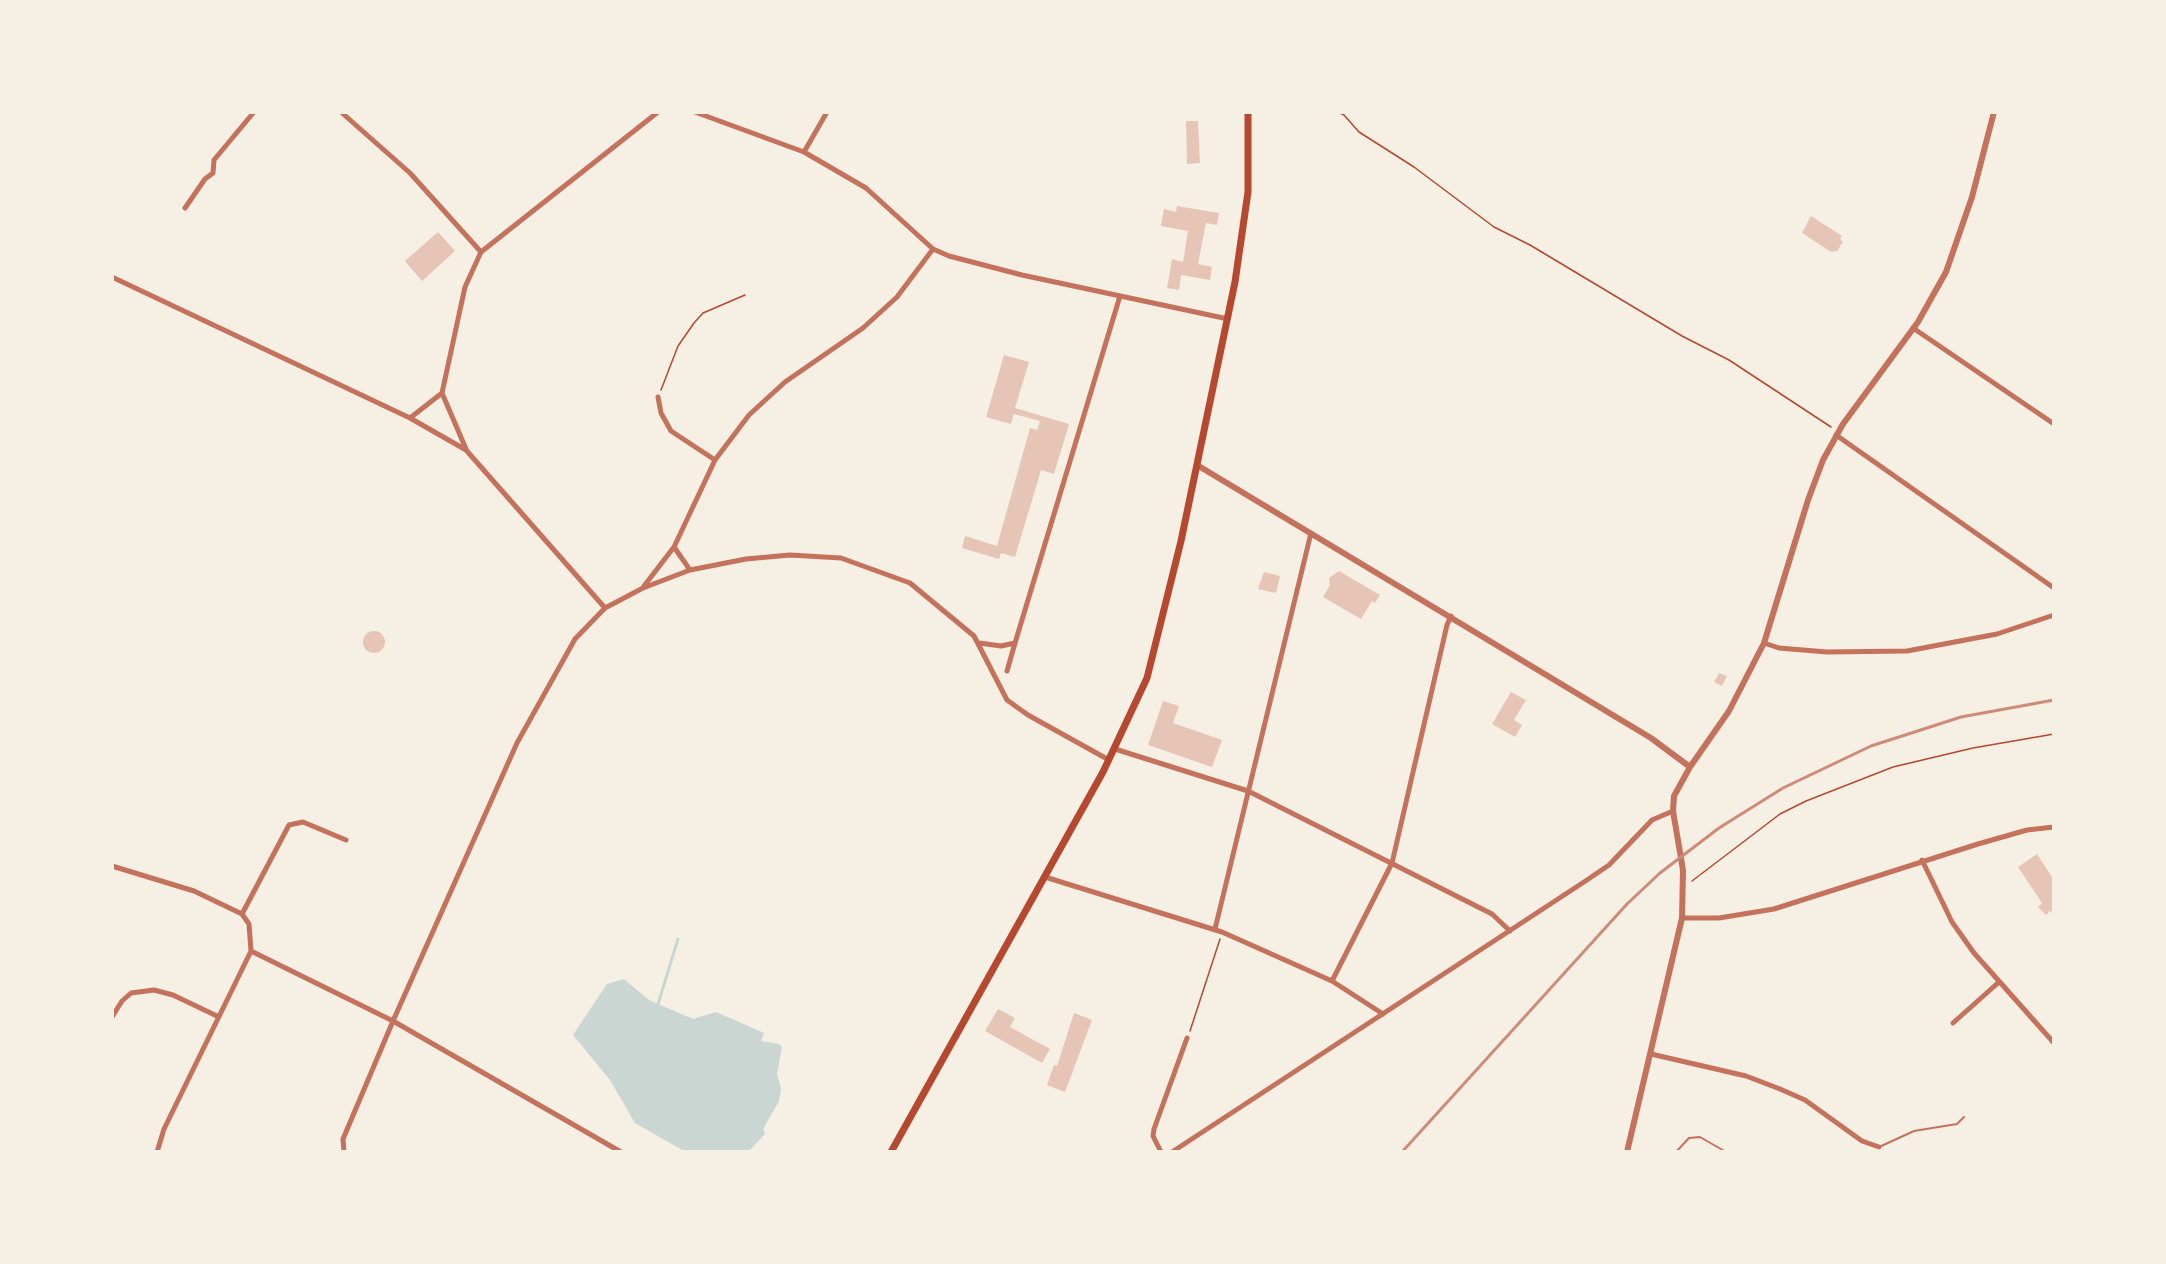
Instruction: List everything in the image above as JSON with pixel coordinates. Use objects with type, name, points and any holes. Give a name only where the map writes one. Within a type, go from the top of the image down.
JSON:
[{"type":"main road","points":[[891,1152],[1115,749],[1134,709],[1154,657],[1228,319],[1248,192],[1248,112]]},
{"type":"street","points":[[185,208],[205,179],[213,173],[214,160],[254,112]]},
{"type":"street","points":[[341,112],[410,173],[481,252]]},
{"type":"street","points":[[466,450],[442,393],[465,287],[481,252],[658,112]]},
{"type":"street","points":[[695,112],[804,152],[866,188],[933,249],[949,256],[1011,272],[1228,319]]},
{"type":"street","points":[[804,152],[827,112]]},
{"type":"street","points":[[1627,1152],[1652,1054],[1682,918],[1683,870],[1673,811],[1674,796],[1690,767],[1729,711],[1764,643],[1808,500],[1836,435],[1913,328],[1940,284],[1956,248],[1994,112]]},
{"type":"street","points":[[642,588],[674,547],[715,460],[748,415],[785,382],[863,328],[897,297],[933,249]]},
{"type":"street","points":[[112,278],[410,418],[466,450],[575,571],[605,608]]},
{"type":"street","points":[[1006,671],[1120,296]]},
{"type":"street","points":[[1913,328],[2054,424]]},
{"type":"street","points":[[410,418],[442,393]]},
{"type":"street","points":[[658,397],[661,413],[671,431],[715,460]]},
{"type":"street","points":[[1836,435],[2054,588]]},
{"type":"street","points":[[1197,465],[1651,738],[1690,767]]},
{"type":"street","points":[[1215,929],[1311,532]]},
{"type":"street","points":[[674,547],[690,570]]},
{"type":"street","points":[[344,1152],[343,1139],[517,743],[575,639],[605,608],[642,588],[690,570],[746,559],[790,555],[841,558],[910,583],[965,627],[979,643],[1007,700],[1028,715],[1109,760]]},
{"type":"street","points":[[1764,643],[1779,648],[1827,652],[1907,651],[1951,645],[1997,634],[2054,615]]},
{"type":"street","points":[[1332,981],[1392,863],[1451,616]]},
{"type":"street","points":[[979,643],[1000,646],[1015,643]]},
{"type":"street","points":[[1115,749],[1248,791],[1492,914],[1510,931]]},
{"type":"street","points":[[1172,1152],[1609,865],[1652,820],[1673,811]]},
{"type":"street","points":[[242,914],[289,825],[303,822],[346,840]]},
{"type":"street","points":[[1682,918],[1719,918],[1764,911],[1922,860],[2027,830],[2054,827]]},
{"type":"street","points":[[1922,860],[1952,922],[1974,953],[2053,1041]]},
{"type":"street","points":[[112,866],[194,891],[242,914],[249,924],[251,951],[164,1129],[157,1152]]},
{"type":"street","points":[[1045,877],[1215,929],[1332,981],[1383,1014]]},
{"type":"street","points":[[251,951],[393,1021],[621,1152]]},
{"type":"street","points":[[1953,1023],[1999,982]]},
{"type":"street","points":[[112,1017],[122,1001],[131,993],[154,990],[173,995],[219,1017]]},
{"type":"street","points":[[1161,1152],[1153,1136],[1154,1129],[1187,1038]]},
{"type":"street","points":[[1652,1054],[1746,1076],[1780,1089],[1805,1100],[1862,1141],[1879,1147]]},
{"type":"lane","points":[[1879,1147],[1914,1131],[1956,1124],[1964,1117]]},
{"type":"lane","points":[[1676,1152],[1689,1138],[1700,1137],[1726,1152]]},
{"type":"path","points":[[1338,112],[1344,115],[1359,132],[1414,167],[1494,227],[1530,245],[1682,336],[1729,360],[1831,425],[1836,435]]},
{"type":"path","points":[[658,397],[678,346],[694,323],[714,307],[745,295]]},
{"type":"path","points":[[1692,880],[1780,813],[1806,801],[1893,767],[1973,748],[2054,734]]},
{"type":"path","points":[[1187,1038],[1222,932]]},
{"type":"shaded area","points":[[624,979],[649,1000],[693,1019],[716,1012],[764,1033],[761,1041],[779,1044],[782,1047],[777,1074],[781,1089],[779,1101],[763,1129],[765,1134],[749,1151],[684,1151],[635,1123],[610,1080],[573,1035],[607,984]]},
{"type":"building","points":[[1186,121],[1198,121],[1200,163],[1187,164]]},
{"type":"building","points":[[1177,206],[1219,213],[1217,225],[1206,223],[1198,264],[1212,267],[1210,280],[1181,275],[1179,290],[1167,288],[1172,259],[1183,262],[1188,231],[1161,226],[1164,209],[1176,212]]},
{"type":"building","points":[[1811,216],[1842,236],[1840,239],[1843,242],[1837,251],[1831,252],[1802,233]]},
{"type":"building","points":[[438,232],[455,251],[422,281],[405,261]]},
{"type":"building","points":[[1004,355],[1029,362],[1015,408],[1069,424],[1054,474],[1041,470],[1015,557],[1001,553],[999,559],[962,548],[965,536],[997,546],[1030,428],[1037,430],[1040,421],[1014,414],[1011,424],[986,417]]},
{"type":"building","points":[[1339,571],[1380,595],[1375,603],[1372,601],[1361,619],[1323,597],[1330,585],[1329,578]]},
{"type":"building","points":[[1264,572],[1280,576],[1276,593],[1258,589]]},
{"type":"building","points":[[374,631],[382,634],[385,642],[382,650],[374,653],[366,650],[363,642],[366,634]]},
{"type":"building","points":[[1719,673],[1727,676],[1722,686],[1714,682]]},
{"type":"building","points":[[1511,692],[1526,700],[1514,720],[1522,725],[1515,737],[1492,724]]},
{"type":"building","points":[[1163,701],[1179,706],[1173,723],[1222,740],[1212,767],[1148,745]]},
{"type":"building","points":[[2037,854],[2054,880],[2054,913],[2050,911],[2046,915],[2038,907],[2042,903],[2018,867]]},
{"type":"building","points":[[998,1009],[1015,1018],[1010,1027],[1050,1049],[1042,1063],[985,1031]]},
{"type":"building","points":[[1074,1013],[1092,1020],[1065,1092],[1047,1085],[1054,1065],[1057,1066]]},
{"type":"waterway","points":[[658,1004],[678,939]]},
{"type":"railway","points":[[1402,1152],[1627,904],[1660,873],[1719,828],[1783,788],[1871,746],[1961,717],[2054,700]]}]
